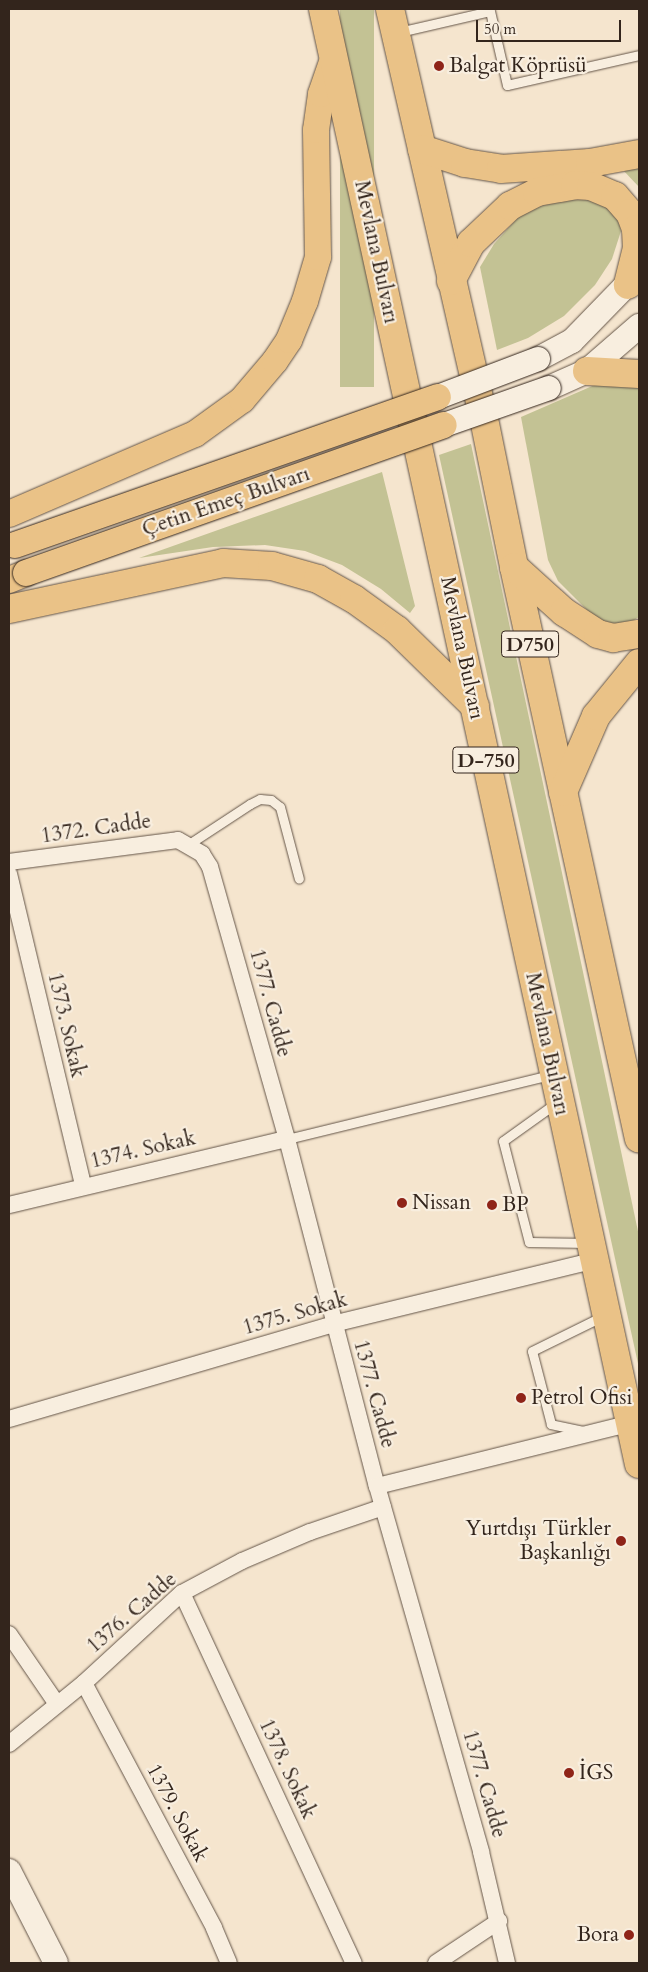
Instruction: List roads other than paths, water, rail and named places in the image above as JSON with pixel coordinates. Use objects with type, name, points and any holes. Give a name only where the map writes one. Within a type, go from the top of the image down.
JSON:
[{"type":"highway","name":"Mevlana Bulvarı","points":[[323,9],[639,1464]]},
{"type":"highway","name":"D750","points":[[393,21],[451,281],[483,414],[514,568],[639,1139]]},
{"type":"highway","points":[[422,149],[465,163],[500,169],[590,162],[639,154]]},
{"type":"highway","points":[[451,281],[471,243],[510,206],[537,192],[575,185],[591,186],[610,194],[630,213],[636,229],[637,248],[634,279]]},
{"type":"highway","points":[[587,371],[639,374]]},
{"type":"highway","points":[[9,609],[223,563],[272,566],[318,579],[354,599],[397,630],[475,706]]},
{"type":"highway","points":[[514,568],[564,612],[598,634],[613,638],[639,634]]},
{"type":"highway","points":[[563,792],[596,716],[639,663]]},
{"type":"main road","points":[[9,514],[194,434],[242,400],[275,361],[289,340],[305,301],[318,257],[316,130],[321,94],[334,57]]},
{"type":"main road","points":[[438,397],[538,359],[572,341],[634,279]]},
{"type":"main road","points":[[444,425],[549,388],[587,371],[639,326]]},
{"type":"main road","name":"Çetin Emeç Bulvarı","points":[[12,546],[438,397]]},
{"type":"main road","name":"Çetin Emeç Bulvarı","points":[[17,576],[444,425]]},
{"type":"main road","points":[[9,1871],[56,1963]]},
{"type":"street","name":"1372. Cadde","points":[[9,862],[156,842],[178,840],[189,844]]},
{"type":"street","name":"1377. Cadde","points":[[189,844],[202,854],[217,884],[288,1139],[377,1486],[499,1921],[507,1963]]},
{"type":"street","name":"1373. Sokak","points":[[9,874],[83,1185]]},
{"type":"street","name":"1374. Sokak","points":[[9,1205],[83,1185],[288,1139]]},
{"type":"street","name":"1375. Sokak","points":[[9,1419],[593,1251]]},
{"type":"street","points":[[377,1486],[631,1423]]},
{"type":"street","name":"1376. Cadde","points":[[9,1744],[84,1683],[182,1593],[242,1561],[310,1532],[383,1508]]},
{"type":"street","name":"1378. Sokak","points":[[182,1593],[354,1963]]},
{"type":"street","points":[[9,1634],[57,1704]]},
{"type":"street","name":"1379. Sokak","points":[[84,1683],[214,1928],[229,1963]]},
{"type":"street","points":[[436,1963],[499,1921]]},
{"type":"lane","points":[[393,21],[490,12],[507,85],[639,55]]},
{"type":"lane","points":[[189,844],[250,804],[260,800],[271,800],[280,807],[299,879]]},
{"type":"lane","points":[[288,1139],[553,1074]]},
{"type":"lane","points":[[559,1101],[503,1141],[530,1242],[593,1251]]},
{"type":"lane","points":[[591,1433],[551,1424],[532,1351],[607,1314]]},
{"type":"place","name":"Balgat Köprüsü","points":[[439,66]]},
{"type":"place","name":"Nissan","points":[[402,1203]]},
{"type":"place","name":"BP","points":[[492,1205]]},
{"type":"place","name":"Petrol Ofisi","points":[[521,1398]]},
{"type":"place","name":"Yurtdışı Türkler Başkanlığı","points":[[621,1541]]},
{"type":"place","name":"İGS","points":[[569,1773]]},
{"type":"place","name":"Bora","points":[[629,1935]]}]
